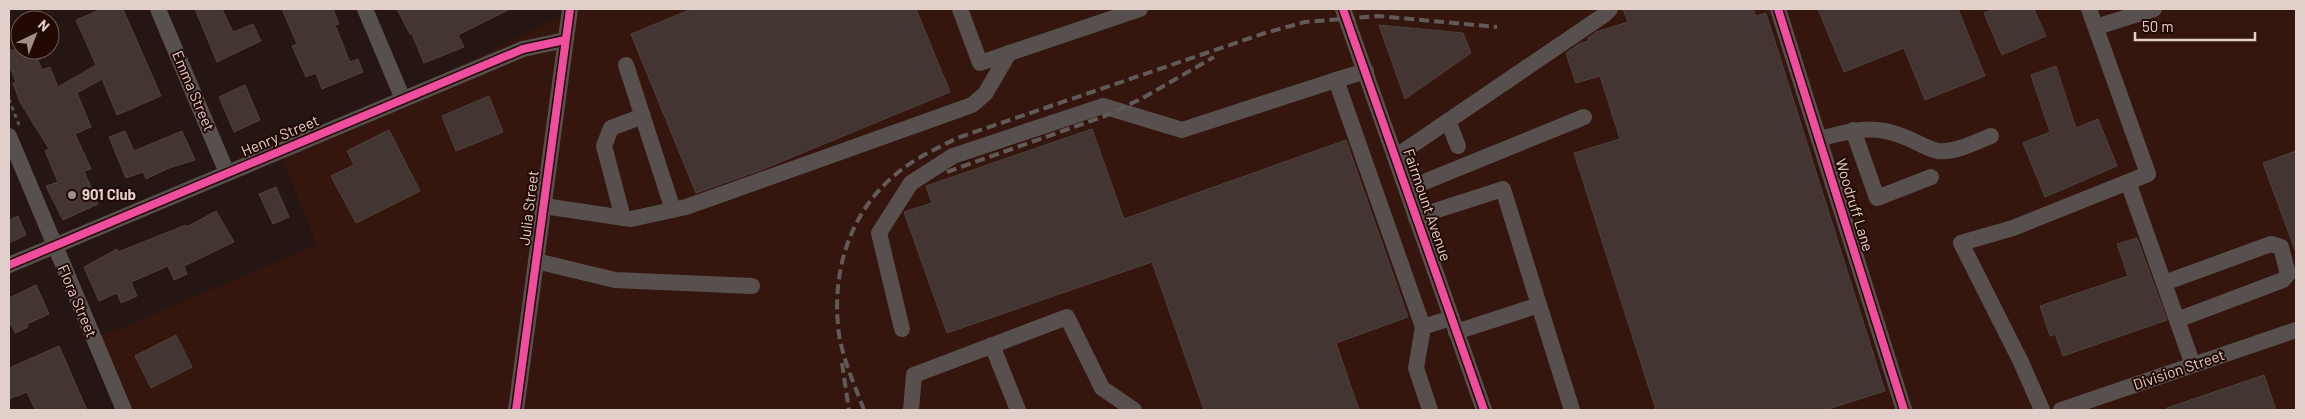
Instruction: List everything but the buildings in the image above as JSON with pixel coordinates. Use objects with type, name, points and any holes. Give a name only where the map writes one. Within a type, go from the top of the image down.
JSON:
[{"type":"street","name":"Emma Street","points":[[158,9],[227,173]]},
{"type":"street","points":[[365,9],[403,99]]},
{"type":"street","name":"Julia Street","points":[[516,410],[570,9]]},
{"type":"street","points":[[960,9],[980,63],[1140,9]]},
{"type":"street","name":"Fairmount Avenue","points":[[1343,9],[1484,410]]},
{"type":"street","points":[[1395,157],[1604,15],[1610,9]]},
{"type":"street","name":"Woodruff Lane","points":[[1778,9],[1904,410]]},
{"type":"street","points":[[2042,410],[2021,362],[1960,243],[2013,228],[2148,174],[2089,9]]},
{"type":"street","points":[[2096,27],[2154,9]]},
{"type":"street","name":"Henry Street","points":[[9,265],[523,49],[565,40]]},
{"type":"street","points":[[544,206],[631,219],[674,210],[972,105],[985,94],[1009,53]]},
{"type":"street","points":[[626,65],[674,210]]},
{"type":"street","points":[[902,329],[879,232],[911,183],[953,156],[1103,106],[1182,130],[1366,71]]},
{"type":"street","points":[[1336,80],[1423,327],[1416,368],[1430,410]]},
{"type":"street","points":[[623,218],[604,146],[610,128],[643,116]]},
{"type":"street","points":[[1407,189],[1584,117]]},
{"type":"street","points":[[1448,121],[1458,146]]},
{"type":"street","points":[[1819,140],[1853,130],[1870,128],[1892,132],[1938,150],[1962,147],[1991,136]]},
{"type":"street","points":[[1853,130],[1878,198],[1931,178]]},
{"type":"street","name":"Flora Street","points":[[16,135],[55,246],[124,410]]},
{"type":"street","points":[[2128,182],[2192,365]]},
{"type":"street","points":[[1416,217],[1503,189],[1572,410]]},
{"type":"street","points":[[2164,283],[2271,244],[2281,248],[2288,274],[2283,280],[2177,320]]},
{"type":"street","points":[[536,261],[615,280],[752,286]]},
{"type":"street","points":[[1423,327],[1454,325],[1539,305]]},
{"type":"street","points":[[911,410],[914,374],[1068,317],[1102,388],[1134,410]]},
{"type":"street","name":"Division Street","points":[[2061,410],[2296,330]]},
{"type":"street","points":[[992,345],[1018,410]]},
{"type":"path","points":[[9,99],[16,135]]},
{"type":"shaded area","points":[[574,9],[2296,9],[2296,410],[117,410],[90,341],[317,245],[281,156]]},
{"type":"railway","points":[[864,410],[846,363],[839,334],[837,312],[841,268],[846,247],[865,208],[895,175],[917,159],[957,138],[1265,33],[1305,22],[1378,16],[1497,27]]},
{"type":"railway","points":[[947,172],[1105,116],[1141,99],[1214,57]]},
{"type":"railway","points":[[842,363],[849,410]]},
{"type":"cycle path","points":[[516,410],[570,9]]},
{"type":"cycle path","points":[[1343,9],[1484,410]]},
{"type":"cycle path","points":[[1778,9],[1904,410]]},
{"type":"cycle path","points":[[9,265],[523,49],[565,40]]},
{"type":"place","name":"901 Club","points":[[72,195]]}]
